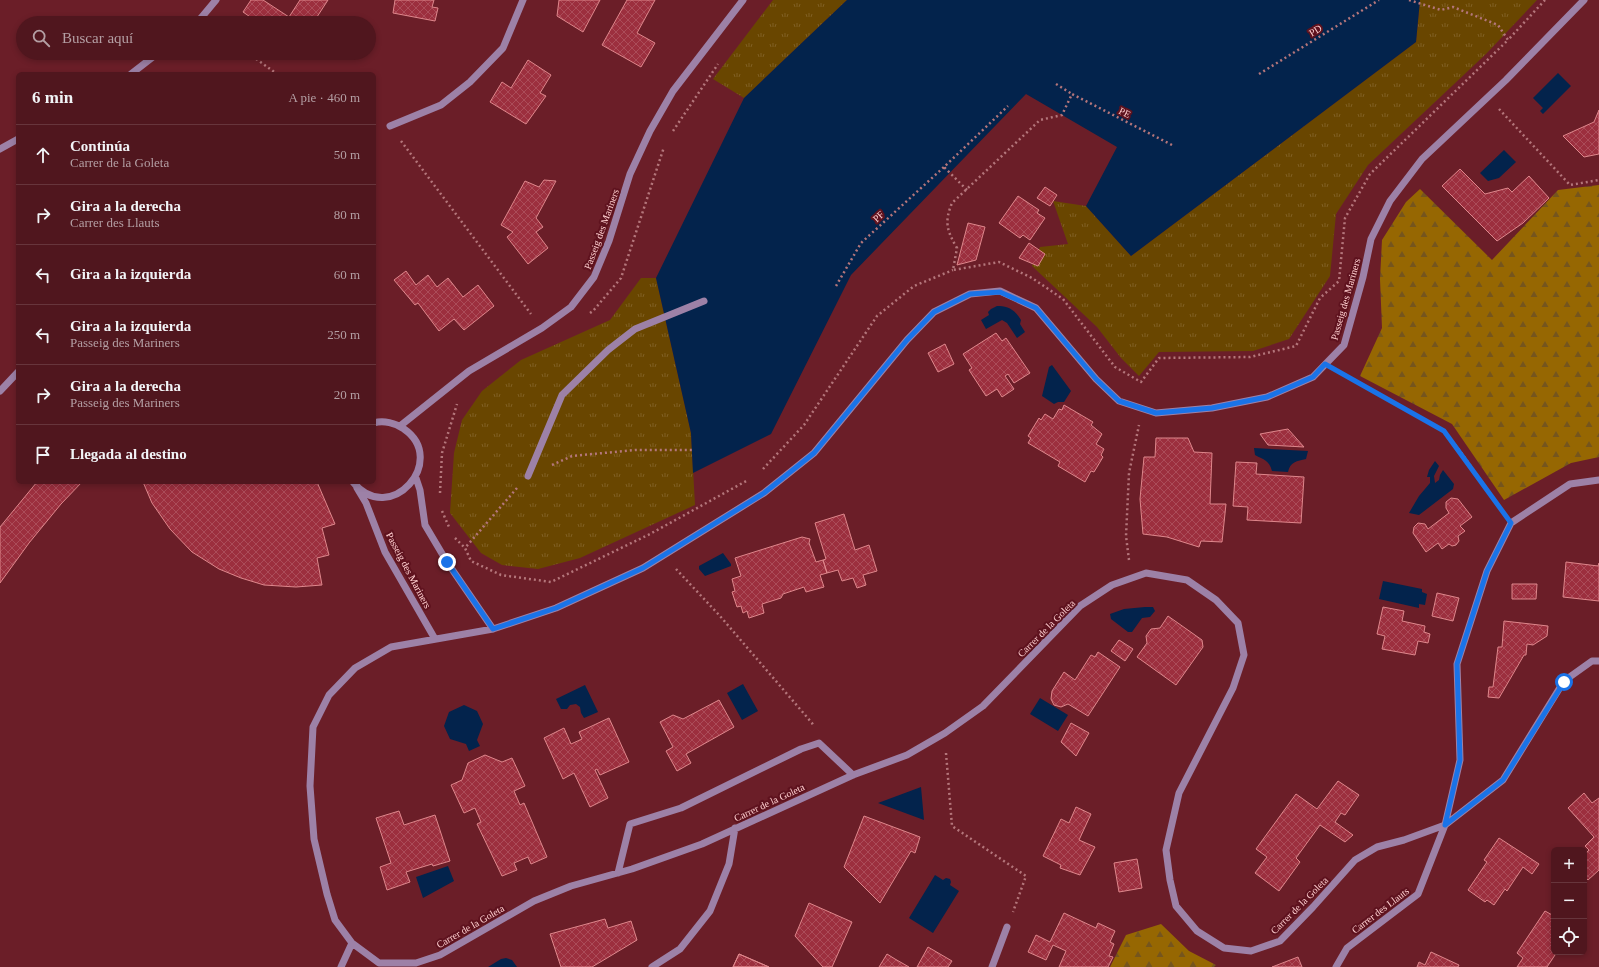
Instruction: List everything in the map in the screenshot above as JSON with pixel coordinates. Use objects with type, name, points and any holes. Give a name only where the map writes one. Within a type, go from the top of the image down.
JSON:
[{"type":"street","points":[[203,16],[216,0]]},
{"type":"street","points":[[390,126],[441,105],[470,82],[503,48],[523,0]]},
{"type":"street","name":"Passeig des Mariners","points":[[400,426],[470,371],[542,328],[571,307],[594,277],[609,241],[630,174],[650,131],[673,91],[743,0]]},
{"type":"street","name":"Passeig des Mariners","points":[[355,485],[366,503],[386,552],[434,639],[493,629],[556,608],[643,568],[764,493],[814,453],[907,340],[934,312],[970,294],[1000,292],[1036,308],[1096,379],[1119,401],[1156,413],[1212,408],[1267,397],[1313,377],[1344,345],[1363,278],[1370,239],[1390,201],[1422,159],[1488,97],[1584,0]]},
{"type":"street","points":[[134,72],[149,60]]},
{"type":"street","points":[[0,149],[16,140]]},
{"type":"street","points":[[528,476],[562,395],[608,350],[635,329],[704,301]]},
{"type":"street","points":[[0,391],[16,374]]},
{"type":"street","points":[[355,485],[368,495],[378,497],[392,496],[410,486],[416,478],[420,463],[419,450],[414,440],[406,430],[400,426],[387,422],[376,423]]},
{"type":"street","points":[[416,478],[420,490],[425,525],[447,562],[493,629]]},
{"type":"street","name":"Carrer des Llauts","points":[[1336,967],[1347,948],[1418,894],[1445,825],[1460,760],[1457,664],[1487,571],[1511,523],[1570,484],[1599,480]]},
{"type":"street","name":"Carrer de la Goleta","points":[[434,639],[391,647],[355,668],[329,694],[313,727],[310,786],[314,839],[327,894],[336,920],[352,943],[379,963],[416,963],[440,955],[534,901],[571,886],[618,873],[702,844],[853,775],[907,755],[945,733],[983,706],[1080,606],[1112,585],[1146,573],[1187,580],[1216,600],[1238,623],[1244,655],[1233,688],[1179,794],[1166,850],[1170,880],[1176,906],[1197,931],[1224,948],[1251,951],[1280,941],[1314,908],[1355,860],[1377,846],[1404,840],[1445,825],[1503,780],[1564,682],[1592,661],[1599,661]]},
{"type":"street","points":[[618,873],[630,824],[681,808],[801,749],[819,743],[853,775]]},
{"type":"street","points":[[652,967],[680,949],[710,911],[729,864],[735,828]]},
{"type":"street","points":[[992,967],[1007,927]]},
{"type":"street","points":[[340,967],[352,943]]},
{"type":"path","name":"PD","points":[[1259,74],[1379,0]]},
{"type":"path","points":[[1408,0],[1441,10],[1453,7],[1498,25],[1508,40]]},
{"type":"path","points":[[758,474],[804,425],[877,316],[914,286],[953,270],[999,262],[1032,278],[1063,299],[1115,367],[1141,382],[1159,358],[1250,357],[1296,346],[1320,298],[1339,281],[1345,218],[1370,174],[1508,40],[1545,0]]},
{"type":"path","points":[[258,60],[274,72]]},
{"type":"path","name":"PE","points":[[1056,84],[1072,94],[1172,145]]},
{"type":"path","points":[[953,270],[958,248],[949,234],[947,216],[952,203],[1040,120],[1062,115],[1072,94]]},
{"type":"path","points":[[1488,97],[1570,185],[1599,180]]},
{"type":"path","name":"PF","points":[[836,286],[861,243],[1008,106]]},
{"type":"path","points":[[390,126],[542,328]]},
{"type":"path","points":[[944,166],[967,190]]},
{"type":"path","points":[[1325,364],[1444,431],[1511,523]]},
{"type":"path","points":[[1132,579],[1126,536],[1129,473],[1142,408]]},
{"type":"path","points":[[692,450],[635,450],[572,456],[528,476],[464,548],[471,561],[501,575],[551,582],[650,534],[751,478]]},
{"type":"path","points":[[664,556],[720,616],[812,723],[819,743]]},
{"type":"path","points":[[945,733],[952,826],[1026,876],[1007,927]]},
{"type":"green space","points":[[773,0],[847,0],[744,98],[713,79]]},
{"type":"green space","points":[[1420,0],[1537,0],[1486,54],[1368,165],[1336,214],[1330,276],[1289,339],[1253,351],[1159,352],[1139,376],[1121,358],[1097,327],[1032,266],[1040,247],[1068,244],[1053,201],[1086,206],[1131,256],[1416,42]]},
{"type":"green space","points":[[1599,185],[1599,457],[1571,463],[1504,500],[1452,424],[1360,376],[1382,328],[1380,279],[1382,240],[1406,202],[1420,189],[1492,260],[1558,190]]},
{"type":"green space","points":[[641,278],[656,278],[691,433],[695,505],[580,558],[538,569],[502,565],[481,553],[450,513],[454,453],[462,420],[482,391],[521,360],[610,320]]},
{"type":"green space","points":[[1161,924],[1189,951],[1216,965],[1214,967],[1110,967],[1126,935]]},
{"type":"water","points":[[847,0],[1420,0],[1416,42],[1131,256],[1086,206],[1117,147],[1026,94],[851,275],[771,434],[693,473],[691,433],[656,278],[744,98]]},
{"type":"water","points":[[1558,73],[1571,86],[1543,114],[1540,111],[1543,108],[1533,98]]},
{"type":"water","points":[[1504,150],[1516,162],[1499,178],[1488,181],[1480,173]]},
{"type":"water","points":[[997,306],[1005,306],[1014,311],[1021,320],[1020,324],[1025,332],[1017,338],[1007,323],[1002,320],[986,329],[981,320],[989,315],[988,312],[991,309]]},
{"type":"water","points":[[1052,365],[1071,391],[1064,402],[1054,404],[1042,396],[1049,367]]},
{"type":"water","points":[[1254,448],[1308,451],[1306,459],[1292,464],[1288,472],[1272,471],[1268,462],[1255,455]]},
{"type":"water","points":[[1435,461],[1439,466],[1434,476],[1435,483],[1439,480],[1443,470],[1454,484],[1453,489],[1419,515],[1409,513],[1419,496],[1430,483],[1430,477],[1427,477],[1429,470]]},
{"type":"water","points":[[723,553],[731,566],[705,576],[699,569],[699,566]]},
{"type":"water","points":[[1383,581],[1422,589],[1422,592],[1427,594],[1425,605],[1419,604],[1419,608],[1379,599]]},
{"type":"water","points":[[1153,607],[1155,611],[1150,617],[1142,618],[1132,632],[1128,632],[1111,619],[1110,614],[1124,609]]},
{"type":"water","points":[[743,684],[758,711],[742,720],[727,693]]},
{"type":"water","points":[[585,685],[598,712],[584,718],[580,707],[576,704],[570,705],[567,709],[561,709],[556,699]]},
{"type":"water","points":[[1040,698],[1068,715],[1058,731],[1030,714]]},
{"type":"water","points":[[464,705],[477,711],[483,724],[477,740],[480,746],[469,751],[466,744],[450,739],[444,726],[449,712]]},
{"type":"water","points":[[921,787],[924,820],[878,803]]},
{"type":"water","points":[[448,866],[454,881],[423,898],[416,877]]},
{"type":"water","points":[[935,875],[943,880],[946,878],[950,879],[950,885],[959,891],[933,933],[909,918]]},
{"type":"water","points":[[506,958],[512,960],[517,967],[488,967],[501,959]]},
{"type":"building","points":[[251,0],[263,0],[287,16],[249,16],[243,12]]},
{"type":"building","points":[[300,0],[328,0],[318,16],[290,16]]},
{"type":"building","points":[[395,0],[434,0],[432,7],[438,8],[435,21],[393,13]]},
{"type":"building","points":[[559,0],[600,0],[583,32],[557,16]]},
{"type":"building","points":[[627,0],[655,0],[637,33],[655,43],[641,67],[602,45]]},
{"type":"building","points":[[528,60],[551,75],[540,93],[546,96],[526,124],[490,102],[502,82],[511,88]]},
{"type":"building","points":[[1599,110],[1599,154],[1584,157],[1563,136],[1594,122]]},
{"type":"building","points":[[1460,169],[1485,194],[1508,188],[1512,192],[1529,176],[1549,198],[1523,223],[1497,241],[1442,186]]},
{"type":"building","points":[[544,180],[556,181],[536,218],[543,227],[536,232],[548,248],[528,264],[507,237],[513,232],[501,225],[525,181],[539,187]]},
{"type":"building","points":[[1045,187],[1057,195],[1050,206],[1037,198]]},
{"type":"building","points":[[1018,196],[1039,210],[1037,213],[1045,218],[1030,240],[1023,235],[1020,238],[999,223]]},
{"type":"building","points":[[968,223],[985,227],[976,260],[957,265]]},
{"type":"building","points":[[1029,243],[1045,254],[1038,266],[1019,258]]},
{"type":"building","points":[[406,271],[416,285],[428,275],[437,287],[448,278],[463,297],[478,285],[494,306],[464,330],[454,319],[439,331],[418,303],[415,305],[394,280]]},
{"type":"building","points":[[996,333],[1002,341],[1006,338],[1030,373],[1014,383],[1008,374],[1005,376],[1014,389],[1002,397],[997,389],[986,396],[969,370],[972,368],[963,354]]},
{"type":"building","points":[[945,344],[954,364],[938,372],[928,353]]},
{"type":"building","points":[[1064,405],[1093,422],[1091,425],[1102,434],[1096,444],[1104,449],[1101,455],[1103,457],[1094,472],[1091,471],[1085,482],[1058,466],[1060,462],[1028,443],[1031,438],[1028,436],[1039,418],[1041,420],[1045,414],[1053,419],[1059,409],[1062,410]]},
{"type":"building","points":[[1288,429],[1304,447],[1268,445],[1260,434]]},
{"type":"building","points":[[1156,438],[1188,438],[1194,452],[1212,453],[1210,504],[1226,504],[1222,542],[1201,541],[1199,547],[1167,537],[1143,534],[1140,499],[1144,457],[1155,457]]},
{"type":"building","points":[[1236,462],[1257,463],[1256,474],[1304,477],[1301,523],[1247,520],[1248,507],[1233,506]]},
{"type":"building","points":[[35,484],[80,484],[61,504],[29,543],[0,583],[0,527]]},
{"type":"building","points":[[144,484],[318,484],[335,524],[322,528],[329,555],[317,558],[322,585],[296,587],[264,585],[219,569],[192,552],[170,529],[152,503]]},
{"type":"building","points":[[1451,498],[1458,499],[1472,517],[1460,526],[1465,531],[1458,536],[1459,541],[1456,545],[1452,546],[1449,544],[1442,549],[1438,543],[1426,552],[1413,533],[1414,527],[1418,523],[1425,524],[1428,529],[1449,513],[1446,508],[1446,502]]},
{"type":"building","points":[[844,514],[855,550],[869,545],[877,571],[863,575],[866,585],[857,588],[853,578],[842,581],[838,570],[827,573],[823,560],[826,559],[815,523]]},
{"type":"building","points":[[802,537],[810,539],[809,543],[816,562],[823,560],[827,573],[820,575],[824,587],[806,592],[804,587],[783,594],[781,598],[762,604],[764,613],[749,618],[747,611],[743,613],[741,606],[737,607],[732,592],[735,591],[732,579],[741,576],[735,558]]},
{"type":"building","points":[[1566,562],[1598,566],[1599,563],[1599,601],[1563,597]]},
{"type":"building","points":[[1512,584],[1537,584],[1536,599],[1512,599]]},
{"type":"building","points":[[1437,593],[1459,598],[1453,621],[1432,616]]},
{"type":"building","points":[[1383,607],[1404,611],[1402,621],[1425,626],[1424,632],[1430,634],[1428,643],[1418,641],[1415,655],[1382,649],[1385,636],[1377,634]]},
{"type":"building","points":[[1168,616],[1202,640],[1203,647],[1176,685],[1137,657],[1147,643],[1146,636],[1151,629],[1160,628]]},
{"type":"building","points":[[1504,621],[1548,626],[1547,636],[1533,645],[1527,644],[1526,655],[1524,655],[1499,698],[1488,697],[1489,687],[1493,687],[1498,647],[1502,647]]},
{"type":"building","points":[[1119,640],[1133,649],[1125,661],[1111,651]]},
{"type":"building","points":[[1098,652],[1120,667],[1088,716],[1068,704],[1061,707],[1054,705],[1051,699],[1052,691],[1064,672],[1075,680],[1091,655],[1095,657]]},
{"type":"building","points":[[719,700],[734,727],[686,754],[691,763],[677,771],[666,751],[673,747],[660,722],[673,715],[683,719]]},
{"type":"building","points":[[609,718],[629,762],[600,775],[597,769],[595,770],[608,798],[590,807],[574,773],[563,779],[544,738],[564,728],[571,744],[582,739],[579,732]]},
{"type":"building","points":[[1071,723],[1089,733],[1076,756],[1061,742]]},
{"type":"building","points":[[485,755],[502,762],[512,758],[525,786],[514,791],[520,805],[524,803],[547,857],[531,864],[528,857],[514,863],[517,870],[502,876],[477,824],[481,822],[475,808],[464,813],[451,785],[462,780],[468,763]]},
{"type":"building","points":[[1338,781],[1359,795],[1345,815],[1341,813],[1335,822],[1353,835],[1345,842],[1320,825],[1296,858],[1300,862],[1279,891],[1255,873],[1267,857],[1256,849],[1296,794],[1317,809]]},
{"type":"building","points":[[1584,793],[1592,803],[1599,798],[1599,870],[1588,880],[1587,852],[1589,850],[1585,846],[1594,837],[1568,808]]},
{"type":"building","points":[[1076,807],[1091,814],[1079,840],[1095,847],[1080,875],[1060,868],[1061,865],[1043,856],[1061,819],[1069,823]]},
{"type":"building","points":[[399,811],[404,825],[435,815],[450,861],[433,866],[432,864],[406,872],[410,882],[387,890],[380,867],[391,863],[376,818]]},
{"type":"building","points":[[864,816],[920,837],[915,853],[911,851],[880,903],[844,867]]},
{"type":"building","points":[[1499,838],[1539,864],[1532,874],[1523,867],[1507,891],[1505,889],[1494,905],[1487,900],[1485,902],[1468,890],[1487,862],[1484,860]]},
{"type":"building","points":[[1137,859],[1142,888],[1119,892],[1114,863]]},
{"type":"building","points":[[809,903],[852,922],[832,967],[823,967],[795,936]]},
{"type":"building","points":[[1545,911],[1551,914],[1551,955],[1555,955],[1547,967],[1517,967],[1523,958],[1517,953]]},
{"type":"building","points":[[1064,913],[1096,928],[1098,923],[1115,931],[1110,942],[1114,944],[1109,956],[1113,957],[1108,967],[1059,967],[1066,951],[1053,945],[1046,960],[1028,952],[1036,935],[1050,942]]},
{"type":"building","points":[[605,919],[608,928],[631,921],[637,940],[592,967],[561,967],[550,934]]},
{"type":"building","points":[[928,947],[952,961],[948,967],[917,967]]},
{"type":"building","points":[[1431,952],[1459,965],[1458,967],[1417,967],[1419,962],[1425,965]]},
{"type":"building","points":[[739,954],[769,967],[733,967]]},
{"type":"building","points":[[739,954],[769,967],[733,967]]},
{"type":"building","points":[[887,954],[895,959],[909,967],[879,967]]},
{"type":"building","points":[[1298,957],[1302,967],[1272,967]]},
{"type":"route","points":[[447,562],[493,629],[556,608],[643,568],[764,493],[814,453],[907,340],[934,312],[970,294],[1000,292],[1036,308],[1096,379],[1119,401],[1156,413],[1212,408],[1267,397],[1313,377],[1325,364],[1444,431],[1511,523],[1487,571],[1457,664],[1460,760],[1445,825],[1503,780],[1564,682]]}]
